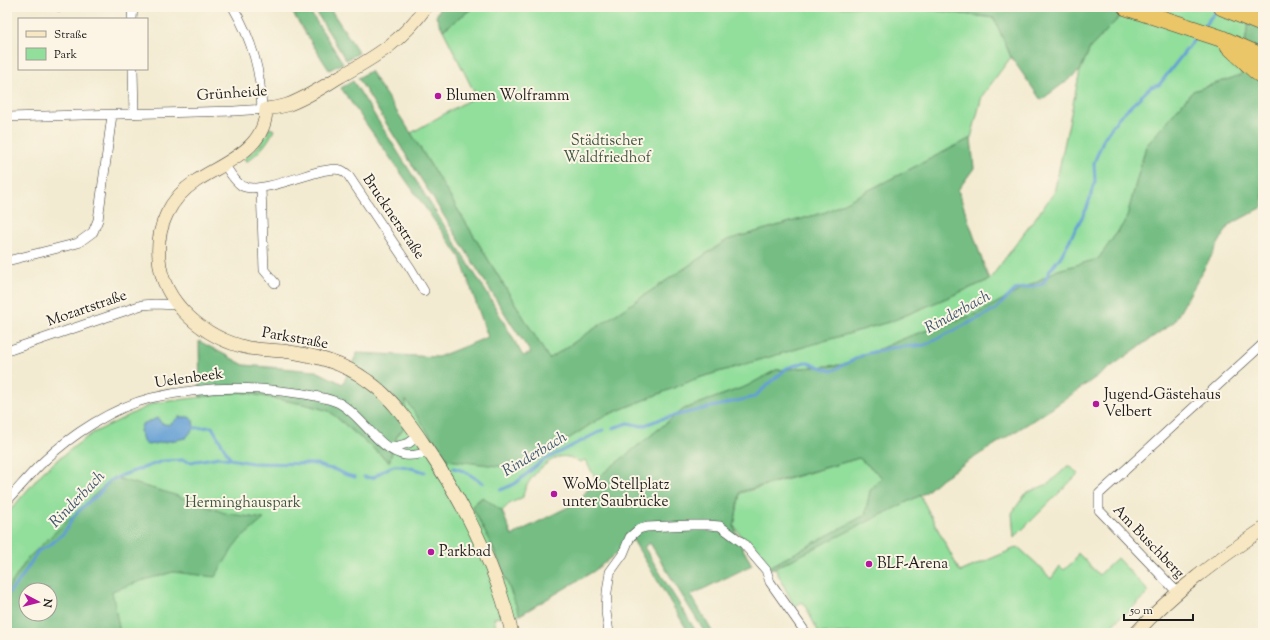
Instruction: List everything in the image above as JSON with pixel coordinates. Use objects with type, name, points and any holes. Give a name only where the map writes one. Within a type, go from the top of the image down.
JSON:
[{"type":"highway","points":[[1126,7],[1220,38],[1263,57]]},
{"type":"highway","points":[[1222,7],[1263,24]]},
{"type":"highway","points":[[1220,38],[1256,72],[1263,76]]},
{"type":"street","points":[[60,7],[66,7]]},
{"type":"street","points":[[132,18],[133,7]]},
{"type":"street","points":[[233,7],[245,28],[253,51],[262,92],[264,109]]},
{"type":"street","name":"Grünheide","points":[[7,117],[112,115],[264,109],[288,104],[313,94],[387,48],[405,34],[426,7]]},
{"type":"street","points":[[133,70],[134,114]]},
{"type":"street","name":"Parkstraße","points":[[264,109],[266,120],[258,138],[243,153],[195,181],[182,192],[172,204],[164,218],[158,258],[170,295],[191,318],[206,330],[227,341],[249,348],[318,357],[341,365],[368,381],[392,403],[407,420],[430,452],[460,501],[482,545],[505,605],[512,633]]},
{"type":"street","points":[[7,261],[78,244],[93,232],[98,220],[112,115]]},
{"type":"street","name":"Brucknerstraße","points":[[224,164],[235,180],[240,185],[248,188],[261,188],[330,169],[342,170],[348,175],[424,291]]},
{"type":"street","points":[[261,188],[264,270],[275,283]]},
{"type":"street","name":"Mozartstraße","points":[[7,351],[142,305],[178,305]]},
{"type":"street","name":"Am Buschberg","points":[[1177,592],[1099,510],[1099,494],[1263,344]]},
{"type":"street","name":"Uelenbeek","points":[[7,501],[43,461],[84,429],[134,404],[150,398],[195,390],[238,387],[292,392],[328,399],[337,402],[353,412],[373,435],[390,448],[403,454],[411,455],[430,452]]},
{"type":"street","points":[[390,448],[409,442],[418,436]]},
{"type":"street","points":[[609,633],[606,612],[610,572],[623,554],[630,537],[639,529],[668,525],[720,526],[743,543],[766,570],[770,582],[806,633]]},
{"type":"street","points":[[1141,630],[1177,592],[1222,556],[1263,529]]},
{"type":"green space","points":[[289,7],[307,7],[343,63],[329,70]]},
{"type":"green space","points":[[313,7],[329,7],[359,53],[346,60]]},
{"type":"green space","points":[[440,7],[474,7],[443,30],[436,17]]},
{"type":"green space","name":"Städtischer Waldfriedhof","points":[[474,7],[909,7],[994,18],[1011,57],[982,96],[971,138],[826,212],[727,240],[549,359],[411,133],[476,96],[443,30]]},
{"type":"green space","points":[[909,7],[1067,7],[1088,10],[1090,7],[1129,7],[1090,48],[1080,71],[1041,100],[1011,57],[994,18]]},
{"type":"green space","name":"Herminghauspark","points":[[1129,7],[1250,7],[1241,75],[1193,91],[1146,146],[1126,220],[1098,259],[1058,270],[978,313],[910,336],[841,365],[776,370],[747,386],[684,409],[596,479],[585,460],[580,462],[570,458],[559,457],[553,459],[542,467],[527,485],[523,497],[509,504],[502,511],[482,497],[472,506],[495,552],[520,615],[494,618],[497,633],[7,633],[7,514],[43,472],[75,446],[93,433],[154,403],[241,392],[308,405],[329,411],[389,462],[397,436],[403,429],[405,399],[522,469],[602,417],[698,378],[892,321],[989,280],[1054,193],[1080,71],[1090,48]]},
{"type":"green space","points":[[1250,7],[1263,7],[1263,207],[1229,225],[1174,322],[1051,409],[942,478],[925,493],[775,568],[764,570],[865,515],[870,491],[882,477],[859,458],[740,492],[734,526],[738,540],[752,565],[691,595],[713,633],[705,633],[650,543],[644,547],[697,633],[689,633],[633,540],[594,571],[520,615],[495,552],[472,506],[483,497],[502,511],[512,536],[578,502],[596,479],[684,409],[747,386],[776,370],[841,365],[910,336],[978,313],[1058,270],[1098,259],[1126,220],[1146,146],[1193,91],[1241,75]]},
{"type":"green space","points":[[370,71],[411,133],[549,359],[727,240],[826,212],[971,138],[974,168],[958,190],[989,280],[892,321],[698,378],[602,417],[522,469],[447,460],[406,400],[403,429],[397,436],[389,462],[329,411],[308,405],[241,392],[200,397],[199,341],[244,365],[316,371],[343,384],[357,353],[438,357],[488,337],[460,257],[341,88],[353,81],[490,298],[523,356],[531,353],[358,78]]},
{"type":"green space","points":[[270,128],[274,130],[268,140],[259,152],[246,162],[244,158],[259,145]]},
{"type":"green space","points":[[859,458],[882,477],[870,491],[865,515],[764,570],[734,526],[740,493]]},
{"type":"green space","points":[[1069,465],[1078,474],[1014,538],[1012,513],[1026,493],[1048,484]]},
{"type":"green space","points":[[113,477],[172,494],[225,513],[264,519],[237,542],[215,577],[173,572],[112,591],[120,633],[7,633],[7,590],[28,558]]},
{"type":"green space","name":"BLF-Arena","points":[[920,495],[960,572],[1018,547],[1051,579],[1060,566],[1064,570],[1074,561],[1078,553],[1099,575],[1117,558],[1149,592],[1126,614],[1124,613],[1105,633],[819,633],[803,602],[794,606],[775,568]]},
{"type":"water","points":[[178,417],[189,417],[193,420],[194,428],[186,438],[148,445],[144,443],[140,431],[142,424],[158,418],[161,423],[169,424]]},
{"type":"waterway","name":"Rinderbach","points":[[1204,26],[1217,10]]},
{"type":"waterway","name":"Rinderbach","points":[[613,428],[628,423],[642,426],[661,419],[754,397],[787,368],[805,362],[832,371],[865,354],[890,348],[925,345],[995,310],[1015,290],[1043,284],[1050,270],[1061,256],[1087,208],[1095,181],[1094,163],[1104,138],[1119,117],[1151,87],[1159,85],[1197,36]]},
{"type":"waterway","points":[[194,428],[212,427],[230,458]]},
{"type":"waterway","name":"Rinderbach","points":[[501,490],[516,483],[542,461],[603,430]]},
{"type":"waterway","name":"Rinderbach","points":[[7,595],[20,580],[38,551],[50,545],[64,533],[74,516],[98,495],[109,481],[163,461],[182,460],[191,462],[219,457],[252,463],[317,464],[355,477]]},
{"type":"waterway","name":"Rinderbach","points":[[364,477],[373,478],[387,468],[393,466],[409,467],[425,472]]},
{"type":"waterway","name":"Rinderbach","points":[[454,468],[464,471],[483,483]]},
{"type":"place","name":"Blumen Wolframm","points":[[438,96]]},
{"type":"place","name":"Jugend-Gästehaus Velbert","points":[[1096,404]]},
{"type":"place","name":"WoMo Stellplatz unter Saubrücke","points":[[554,494]]},
{"type":"place","name":"Parkbad","points":[[431,552]]},
{"type":"place","name":"BLF-Arena","points":[[869,564]]}]
